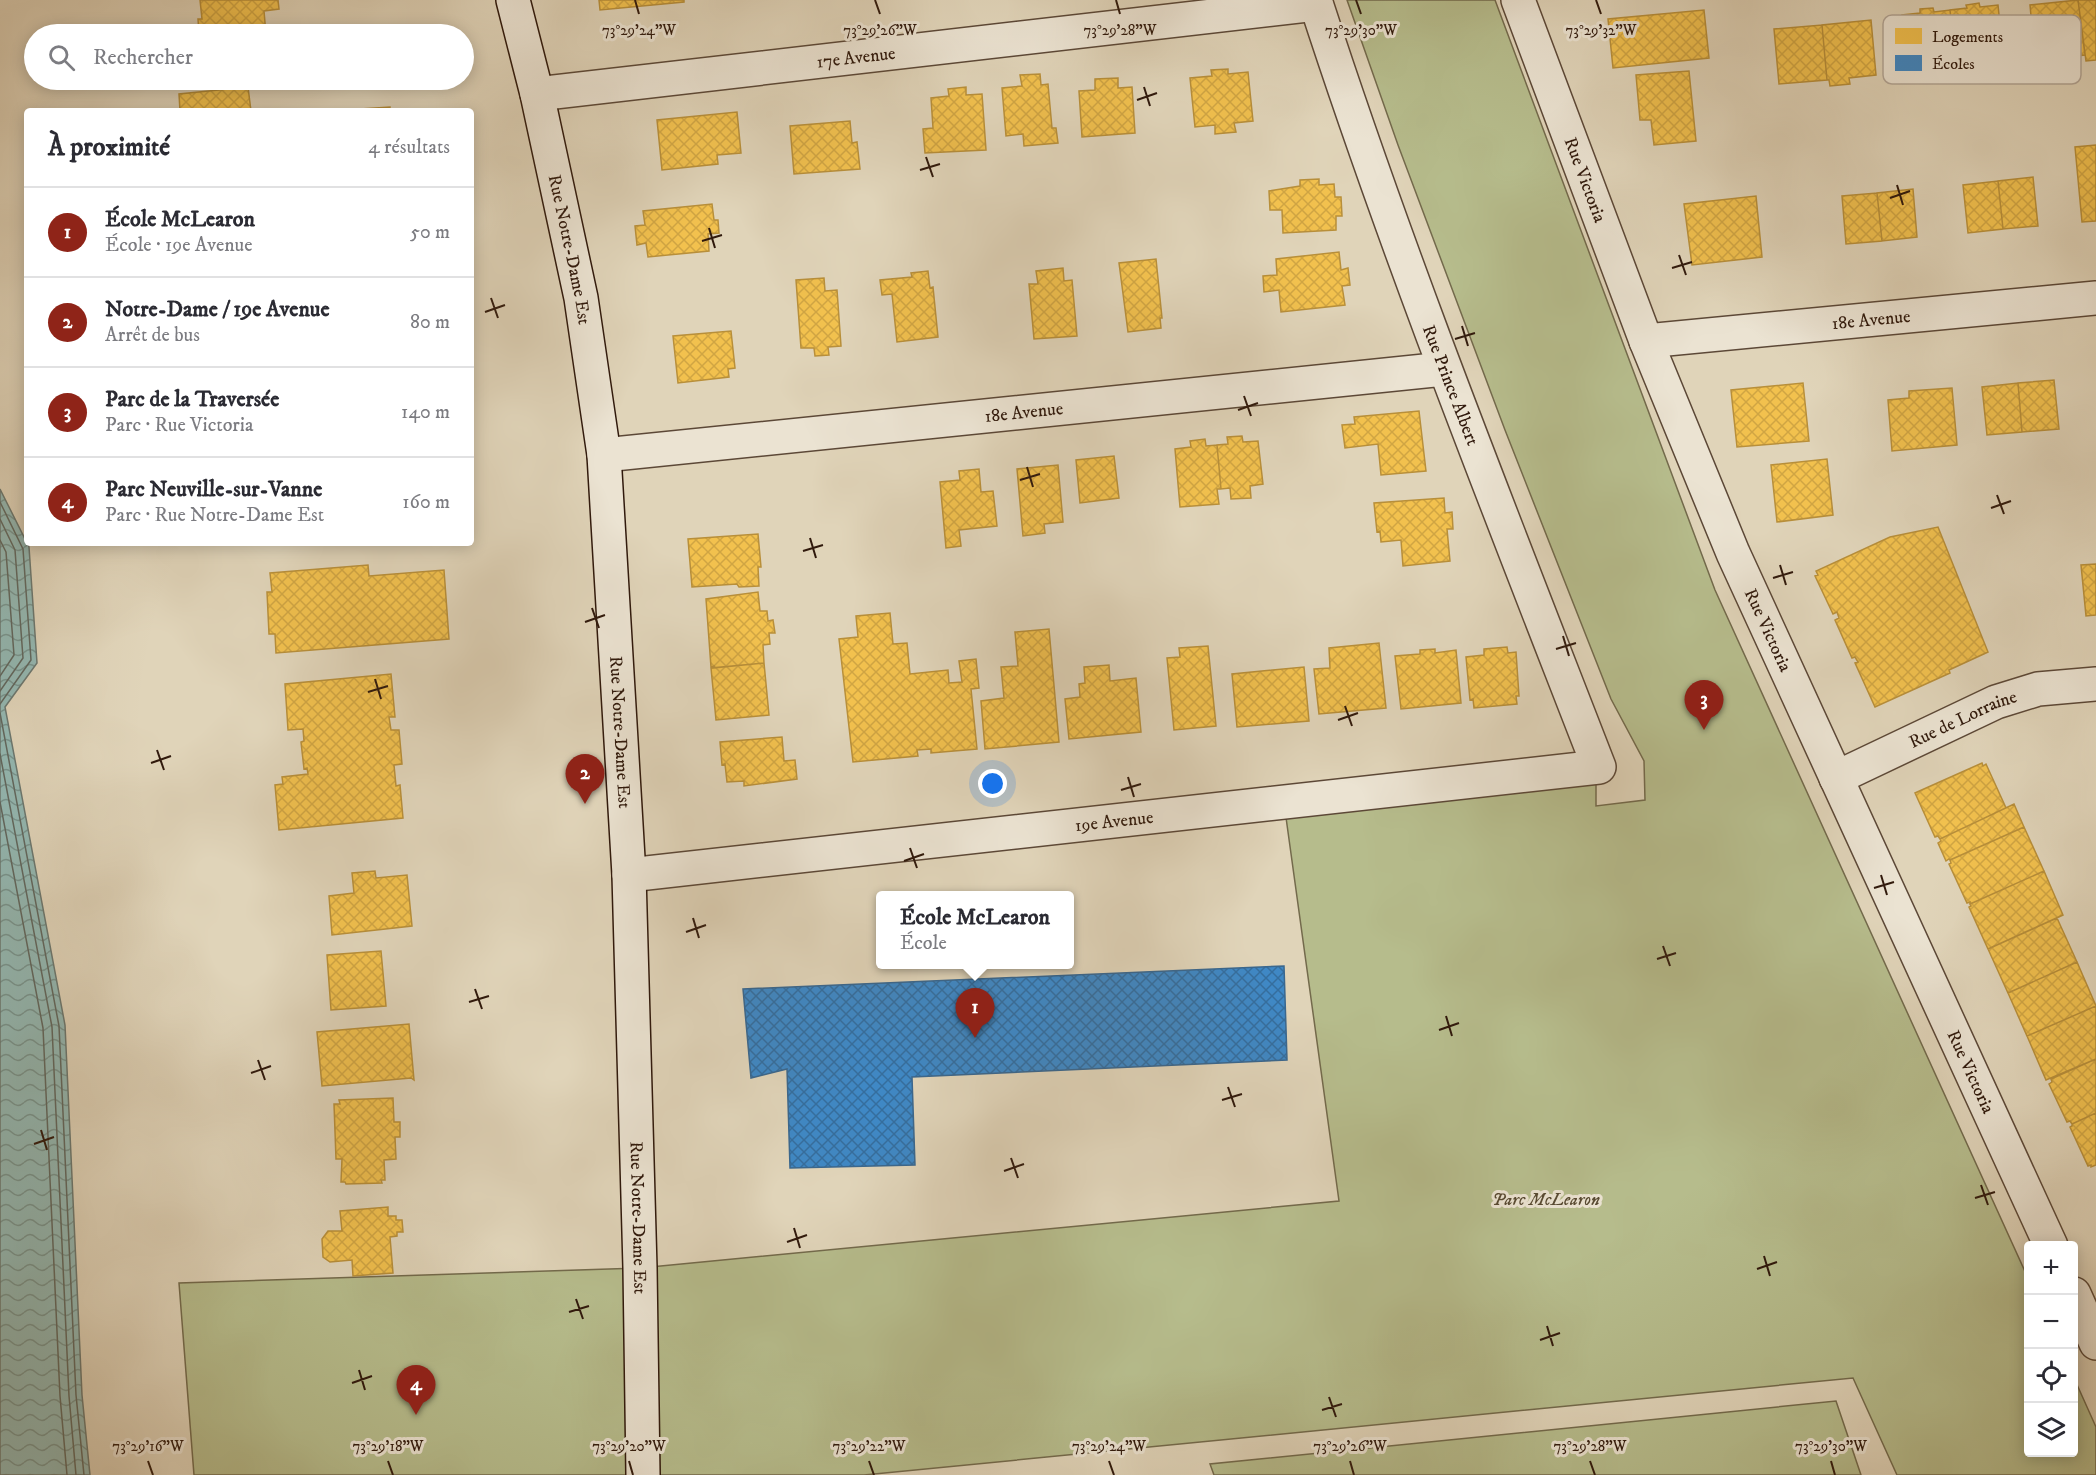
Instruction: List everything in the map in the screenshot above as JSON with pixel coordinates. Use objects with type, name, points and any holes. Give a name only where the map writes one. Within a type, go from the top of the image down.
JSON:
[{"type":"street","name":"Rue Notre-Dame Est","points":[[513,0],[537,94],[580,298],[603,455],[628,875],[640,1268],[643,1475]]},
{"type":"street","name":"Rue Victoria","points":[[1518,0],[1646,341],[1733,553],[2049,1241]]},
{"type":"street","name":"17e Avenue","points":[[537,94],[1315,2]]},
{"type":"street","name":"Rue Prince Albert","points":[[1315,2],[1374,177],[1444,369],[1599,767]]},
{"type":"street","name":"18e Avenue","points":[[1646,341],[2096,298]]},
{"type":"street","name":"18e Avenue","points":[[603,455],[1444,369]]},
{"type":"street","name":"Rue de Lorraine","points":[[1836,778],[1996,702],[2038,689],[2096,684]]},
{"type":"street","name":"19e Avenue","points":[[628,875],[1599,767]]},
{"type":"street","points":[[2073,1295],[2096,1343]]},
{"type":"green space","name":"Parc McLearon","points":[[1347,0],[1495,0],[1715,590],[2024,1269],[2024,1457],[2078,1457],[2078,1387],[2096,1427],[2096,1475],[1897,1475],[1853,1378],[864,1475],[194,1475],[179,1283],[640,1268],[1339,1201],[1284,803],[1596,768],[1596,806],[1645,800],[1644,761],[1611,699],[1505,430],[1398,145]]},
{"type":"green space","points":[[1836,1401],[1861,1475],[1214,1475],[1210,1464]]},
{"type":"water","points":[[0,489],[24,537],[24,546],[29,547],[37,663],[5,707],[65,1025],[82,1395],[90,1475],[0,1475]]},
{"type":"building: Logements","points":[[200,0],[278,0],[279,9],[264,11],[265,24],[198,24],[198,19],[202,19]]},
{"type":"building: Logements","points":[[599,0],[684,0],[684,2],[600,10]]},
{"type":"building: Logements","points":[[2078,0],[2080,15],[2031,15],[2030,5]]},
{"type":"building: Logements","points":[[2078,0],[2096,0],[2096,60],[2086,61]]},
{"type":"building: Logements","points":[[1979,3],[1980,7],[1998,5],[1999,15],[1951,15],[1950,10],[1967,8],[1966,5]]},
{"type":"building: Logements","points":[[1933,8],[1934,12],[1950,10],[1951,15],[1902,15],[1920,13],[1920,9]]},
{"type":"building: Logements","points":[[1704,10],[1709,58],[1613,68],[1608,19]]},
{"type":"building: Logements","points":[[1871,20],[1876,75],[1849,78],[1850,84],[1830,86],[1827,80],[1822,25]]},
{"type":"building: Logements","points":[[2081,24],[2085,55],[2081,55]]},
{"type":"building: Logements","points":[[1822,25],[1827,80],[1779,84],[1774,29]]},
{"type":"building: Logements","points":[[1228,69],[1228,74],[1248,72],[1253,121],[1234,123],[1236,132],[1215,134],[1215,125],[1195,127],[1190,78],[1212,76],[1211,70]]},
{"type":"building: Logements","points":[[1689,71],[1696,141],[1654,145],[1651,120],[1640,120],[1636,75]]},
{"type":"building: Logements","points":[[1040,74],[1041,85],[1048,84],[1052,128],[1056,128],[1058,143],[1024,146],[1023,134],[1006,136],[1002,88],[1022,86],[1020,75]]},
{"type":"building: Logements","points":[[1118,78],[1118,88],[1132,87],[1135,133],[1082,137],[1079,91],[1095,90],[1095,79]]},
{"type":"building: Logements","points":[[966,87],[966,95],[982,94],[986,150],[925,153],[923,129],[933,128],[931,98],[949,96],[948,89]]},
{"type":"building: Logements","points":[[248,90],[251,108],[180,108],[179,94]]},
{"type":"building: Logements","points":[[737,112],[741,153],[717,155],[718,164],[662,170],[657,120]]},
{"type":"building: Logements","points":[[850,121],[852,143],[857,142],[860,169],[794,174],[790,126]]},
{"type":"building: Logements","points":[[2096,145],[2096,221],[2082,222],[2075,147]]},
{"type":"building: Logements","points":[[2033,177],[2038,226],[2003,229],[1998,181]]},
{"type":"building: Logements","points":[[1319,179],[1319,185],[1334,184],[1335,197],[1341,197],[1342,216],[1336,216],[1336,230],[1283,233],[1282,210],[1270,210],[1269,191],[1300,186],[1300,180]]},
{"type":"building: Logements","points":[[1998,181],[2003,229],[1968,233],[1963,185]]},
{"type":"building: Logements","points":[[1913,189],[1917,237],[1882,241],[1877,193]]},
{"type":"building: Logements","points":[[1877,193],[1882,241],[1846,244],[1842,196]]},
{"type":"building: Logements","points":[[1756,196],[1762,257],[1692,265],[1684,204]]},
{"type":"building: Logements","points":[[712,204],[714,220],[718,220],[719,233],[708,234],[709,251],[648,257],[646,243],[637,245],[635,226],[645,225],[643,211]]},
{"type":"building: Logements","points":[[1339,252],[1341,270],[1348,268],[1350,285],[1342,286],[1345,305],[1281,312],[1279,290],[1264,292],[1263,276],[1277,275],[1276,259]]},
{"type":"building: Logements","points":[[1156,259],[1161,328],[1128,332],[1119,263]]},
{"type":"building: Logements","points":[[1063,268],[1064,281],[1072,280],[1077,336],[1034,339],[1029,284],[1038,284],[1036,271]]},
{"type":"building: Logements","points":[[928,271],[930,288],[933,287],[938,337],[897,342],[892,294],[882,295],[880,280],[912,277],[911,273]]},
{"type":"building: Logements","points":[[824,278],[825,291],[837,290],[841,346],[828,347],[829,355],[815,356],[814,348],[801,348],[796,280]]},
{"type":"building: Logements","points":[[731,331],[735,368],[728,369],[729,377],[678,383],[673,336]]},
{"type":"building: Logements","points":[[2054,380],[2059,429],[2022,432],[2018,383]]},
{"type":"building: Logements","points":[[1803,383],[1809,441],[1737,447],[1731,390]]},
{"type":"building: Logements","points":[[2018,383],[2022,432],[1987,435],[1982,387]]},
{"type":"building: Logements","points":[[1952,388],[1957,445],[1892,451],[1888,400],[1909,398],[1909,391]]},
{"type":"building: Logements","points":[[1419,411],[1426,471],[1381,475],[1378,444],[1345,448],[1342,425],[1355,424],[1354,417]]},
{"type":"building: Logements","points":[[1242,436],[1243,442],[1258,441],[1263,484],[1250,486],[1251,498],[1231,499],[1230,488],[1221,489],[1217,445],[1228,444],[1227,437]]},
{"type":"building: Logements","points":[[1205,439],[1206,446],[1217,445],[1221,489],[1217,489],[1219,504],[1180,507],[1175,449],[1191,447],[1190,441]]},
{"type":"building: Logements","points":[[1114,456],[1119,498],[1080,503],[1076,460]]},
{"type":"building: Logements","points":[[1827,459],[1833,515],[1777,522],[1771,465]]},
{"type":"building: Logements","points":[[1058,465],[1063,522],[1044,524],[1045,533],[1023,536],[1017,469]]},
{"type":"building: Logements","points":[[979,469],[981,492],[993,491],[997,526],[959,530],[961,546],[946,548],[940,482],[960,480],[959,471]]},
{"type":"building: Logements","points":[[1444,498],[1445,513],[1452,512],[1453,529],[1447,529],[1450,561],[1403,566],[1401,540],[1381,542],[1380,531],[1377,532],[1374,503]]},
{"type":"building: Logements","points":[[1938,527],[1988,652],[1949,670],[1950,673],[1875,707],[1855,663],[1858,662],[1855,657],[1852,658],[1835,620],[1839,618],[1837,612],[1833,614],[1815,576],[1818,575],[1816,571],[1890,537]]},
{"type":"building: Logements","points":[[758,534],[761,567],[758,567],[759,586],[739,587],[737,584],[692,587],[688,539]]},
{"type":"building: Logements","points":[[2096,564],[2096,615],[2086,616],[2081,565]]},
{"type":"building: Logements","points":[[368,565],[369,576],[444,570],[449,639],[276,653],[275,634],[269,634],[267,592],[272,592],[270,573]]},
{"type":"building: Logements","points":[[758,592],[760,611],[767,611],[768,621],[773,620],[775,633],[769,633],[770,644],[763,645],[764,663],[711,667],[706,599]]},
{"type":"building: Logements","points":[[890,613],[893,644],[907,643],[910,674],[948,670],[949,683],[962,682],[959,661],[976,659],[979,688],[971,689],[977,749],[931,753],[931,749],[917,750],[918,756],[853,762],[839,639],[858,637],[856,616]]},
{"type":"building: Logements","points":[[1049,629],[1059,742],[985,749],[981,701],[1004,698],[1001,667],[1018,666],[1015,632]]},
{"type":"building: Logements","points":[[1379,643],[1386,708],[1319,714],[1314,669],[1330,668],[1329,648]]},
{"type":"building: Logements","points":[[1208,646],[1216,726],[1174,730],[1167,658],[1180,657],[1179,648]]},
{"type":"building: Logements","points":[[1507,647],[1508,653],[1516,652],[1519,696],[1516,696],[1517,704],[1474,708],[1473,699],[1470,700],[1466,657],[1484,655],[1484,649]]},
{"type":"building: Logements","points":[[1435,649],[1435,653],[1456,650],[1461,703],[1401,709],[1395,656],[1420,654],[1420,650]]},
{"type":"building: Logements","points":[[764,663],[769,715],[716,720],[711,668]]},
{"type":"building: Logements","points":[[1109,665],[1110,681],[1136,678],[1141,732],[1069,739],[1065,699],[1080,697],[1079,684],[1085,683],[1084,667]]},
{"type":"building: Logements","points":[[1304,667],[1309,721],[1237,727],[1232,674]]},
{"type":"building: Logements","points":[[391,674],[395,717],[389,717],[391,730],[399,730],[402,764],[394,765],[396,786],[400,785],[403,818],[279,830],[275,785],[283,784],[282,777],[308,774],[307,768],[304,769],[301,742],[304,741],[303,729],[288,730],[285,684]]},
{"type":"building: Logements","points":[[782,737],[784,761],[795,760],[797,779],[744,786],[744,781],[727,782],[725,764],[722,765],[720,742]]},
{"type":"building: Logements","points":[[1982,763],[1983,766],[1986,764],[2006,808],[1940,839],[1938,836],[1935,837],[1915,793]]},
{"type":"building: Logements","points":[[2014,804],[2024,827],[1946,861],[1938,843],[1940,839]]},
{"type":"building: Logements","points":[[2024,827],[2044,871],[1970,904],[1970,902],[1967,903],[1949,864],[1950,860]]},
{"type":"building: Logements","points":[[375,871],[376,878],[407,875],[412,926],[332,935],[329,896],[354,893],[352,873]]},
{"type":"building: Logements","points":[[2044,871],[2063,915],[1988,949],[1969,907],[1970,904]]},
{"type":"building: Logements","points":[[2057,918],[2077,962],[2008,993],[1988,949]]},
{"type":"building: Logements","points":[[381,951],[386,1006],[331,1010],[327,955]]},
{"type":"building: Logements","points":[[2077,962],[2096,1006],[2027,1036],[2008,993]]},
{"type":"building: Logements","points":[[2096,1006],[2096,1059],[2046,1080],[2027,1036]]},
{"type":"building: Logements","points":[[409,1024],[414,1080],[411,1078],[322,1086],[317,1032]]},
{"type":"building: Logements","points":[[2096,1059],[2096,1113],[2072,1124],[2070,1121],[2067,1122],[2049,1084],[2052,1082],[2051,1079]]},
{"type":"building: Logements","points":[[393,1098],[394,1122],[400,1122],[400,1137],[395,1137],[396,1159],[384,1160],[385,1180],[381,1180],[382,1183],[346,1184],[341,1182],[342,1159],[336,1159],[334,1104],[340,1104],[339,1100]]},
{"type":"building: Logements","points":[[2096,1113],[2096,1165],[2091,1167],[2091,1165],[2088,1166],[2070,1127]]},
{"type":"building: Logements","points":[[388,1207],[388,1216],[396,1216],[396,1220],[402,1220],[403,1232],[397,1232],[397,1236],[390,1237],[393,1273],[353,1276],[352,1260],[330,1262],[323,1257],[322,1239],[328,1231],[342,1231],[340,1211]]},
{"type":"building: Écoles","points":[[1284,966],[1287,1060],[912,1077],[915,1165],[790,1168],[787,1069],[751,1078],[743,989]]},
{"type":"place","name":"Parc de la Traversée","points":[[1704,730]]},
{"type":"place","name":"Notre-Dame / 19e Avenue","points":[[585,804]]},
{"type":"place","name":"École McLearon","points":[[975,1038]]},
{"type":"place","name":"Parc Neuville-sur-Vanne","points":[[416,1415]]}]
